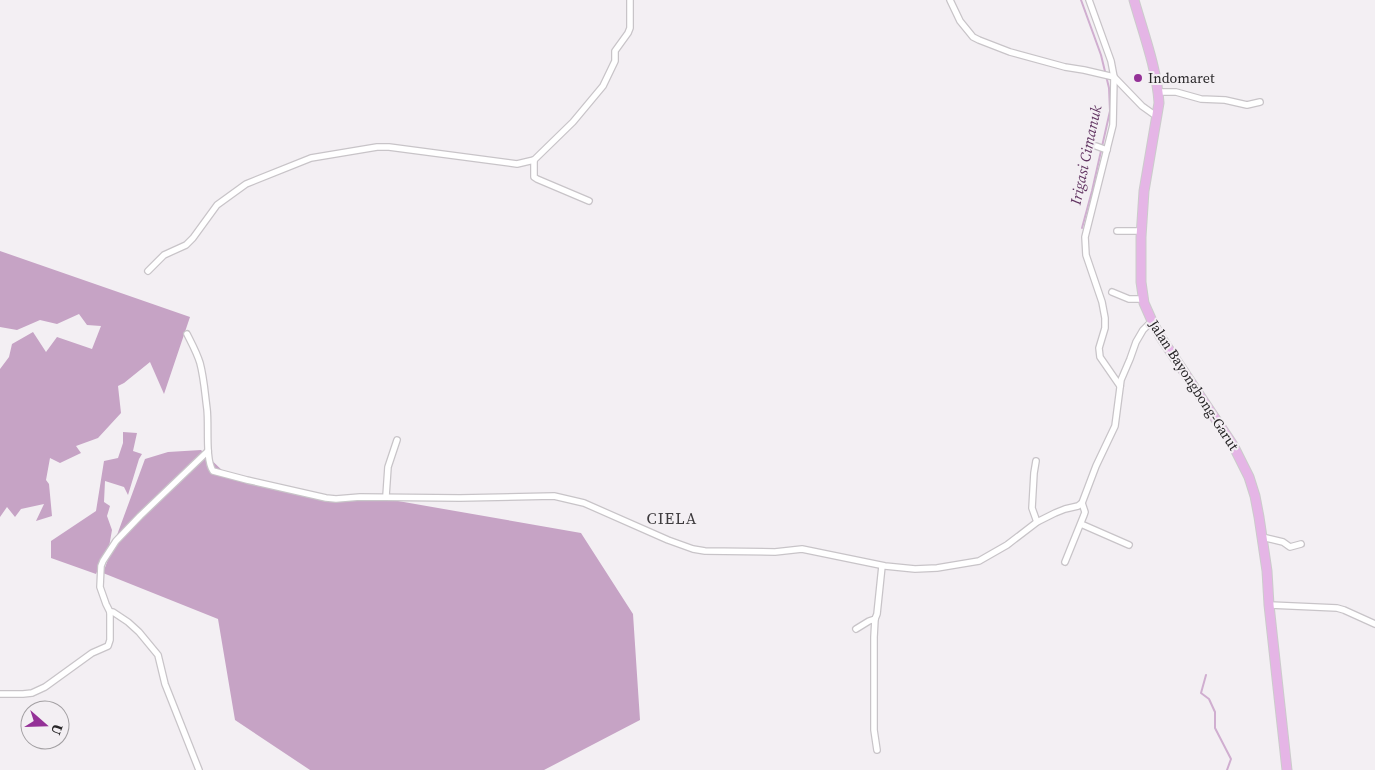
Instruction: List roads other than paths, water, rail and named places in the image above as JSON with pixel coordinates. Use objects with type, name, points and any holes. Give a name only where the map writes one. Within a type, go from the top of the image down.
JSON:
[{"type":"main road","name":"Jalan Bayongbong-Garut","points":[[1134,0],[1146,42],[1159,103],[1144,191],[1141,231],[1143,299],[1152,321],[1233,445],[1249,477],[1255,496],[1267,571],[1287,770]]},
{"type":"street","points":[[148,271],[156,261],[193,238],[217,205],[246,184],[311,158],[377,147],[389,147],[517,164],[534,160],[574,122],[609,77],[615,61],[615,51],[630,28],[630,0]]},
{"type":"street","points":[[950,0],[960,21],[979,40],[1010,52],[1065,67],[1114,77],[1142,106],[1156,116]]},
{"type":"street","points":[[1089,0],[1111,61],[1114,77],[1112,126],[1102,148],[1085,244],[1086,254],[1102,302],[1105,328],[1099,348],[1100,357],[1120,383]]},
{"type":"street","points":[[1158,92],[1176,92],[1201,99],[1225,100],[1248,105],[1260,102]]},
{"type":"street","points":[[534,160],[534,176],[536,179],[589,201]]},
{"type":"street","points":[[1117,230],[1141,231]]},
{"type":"street","points":[[1112,292],[1129,300],[1143,299]]},
{"type":"street","points":[[1065,562],[1081,524],[1084,512],[1082,504],[1096,466],[1115,426],[1120,383],[1136,342],[1143,330],[1152,321]]},
{"type":"street","points":[[187,334],[200,363],[207,410],[208,451],[213,471],[326,498],[554,496],[584,503],[693,549],[705,551],[775,552],[802,549],[882,566],[915,569],[934,568],[979,560],[996,552],[1037,522],[1060,511],[1082,504]]},
{"type":"street","points":[[386,496],[388,467],[397,440]]},
{"type":"street","points":[[0,694],[32,693],[45,687],[92,653],[108,646],[110,640],[110,612],[100,587],[100,577],[101,566],[110,548],[140,516],[208,451]]},
{"type":"street","points":[[1036,461],[1032,508],[1037,522]]},
{"type":"street","points":[[1081,524],[1129,545]]},
{"type":"street","points":[[1262,537],[1283,542],[1290,547],[1302,544]]},
{"type":"street","points":[[877,750],[874,730],[874,637],[875,619],[879,607],[882,566]]},
{"type":"street","points":[[1269,605],[1336,608],[1375,624]]},
{"type":"street","points":[[110,612],[117,614],[134,627],[158,655],[165,684],[199,770]]},
{"type":"street","points":[[856,629],[869,620],[875,619]]},
{"type":"waterway","name":"Irigasi Cimanuk","points":[[1081,0],[1101,55],[1109,88],[1110,111],[1082,228]]},
{"type":"waterway","points":[[1206,675],[1201,693],[1209,699],[1215,712],[1215,728],[1231,759],[1227,770]]},
{"type":"place","name":"Indomaret","points":[[1138,78]]},
{"type":"district","name":"CIELA","points":[[672,518]]}]
